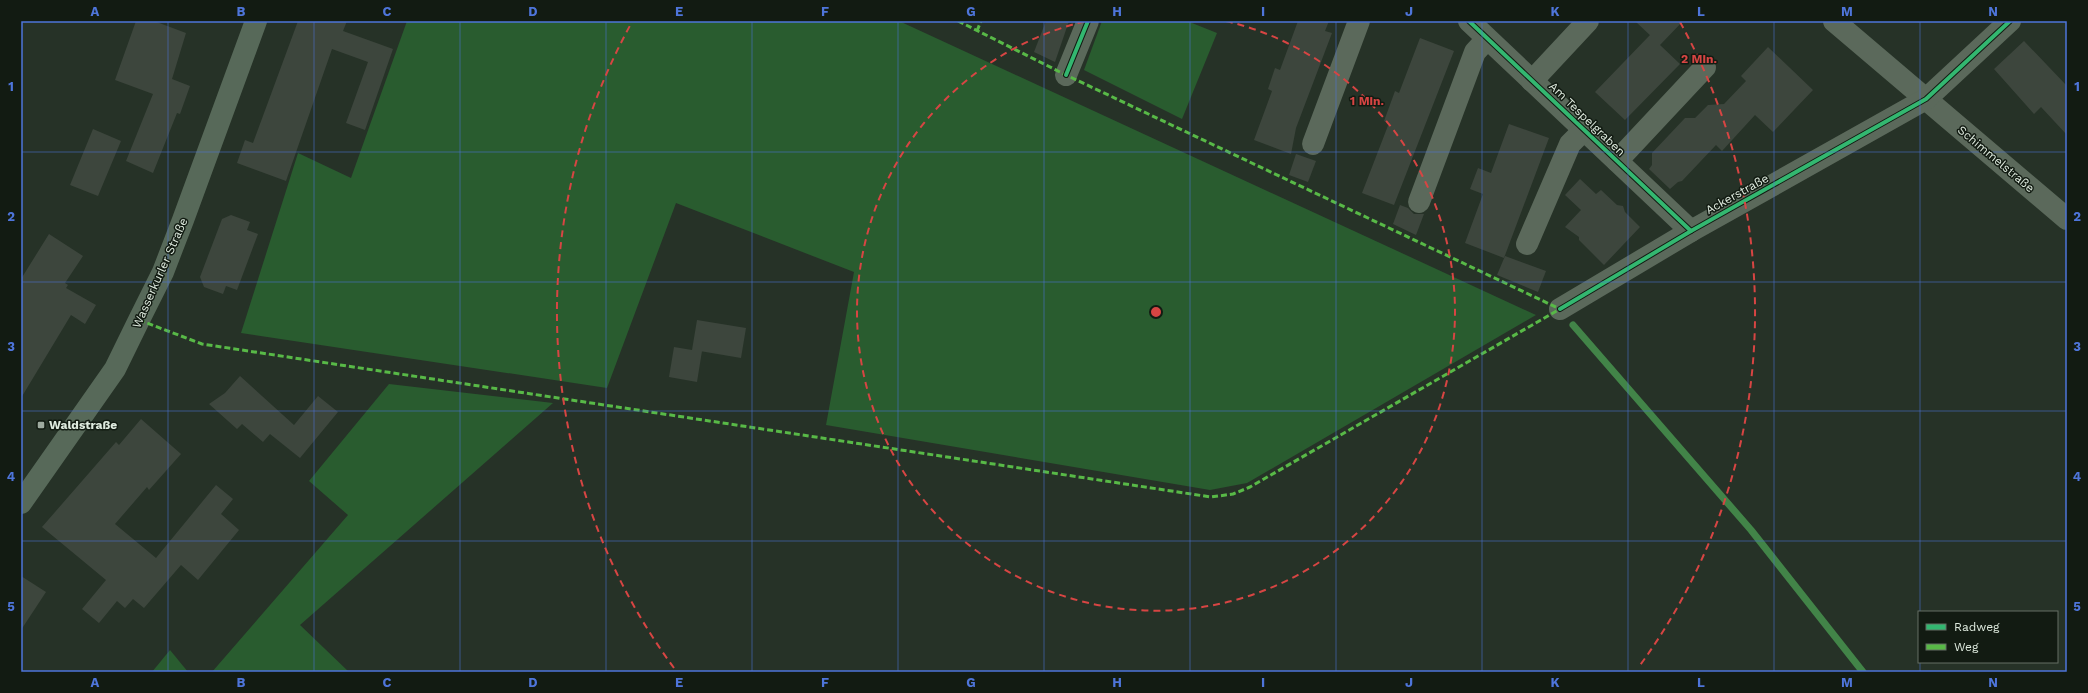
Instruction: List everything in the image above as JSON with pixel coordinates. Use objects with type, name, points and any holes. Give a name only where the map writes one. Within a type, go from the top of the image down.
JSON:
[{"type":"main road","name":"Wasserkurler Straße","points":[[21,503],[115,369],[140,320],[163,272],[256,21]]},
{"type":"street","points":[[1066,75],[1088,21]]},
{"type":"street","points":[[1313,144],[1359,21]]},
{"type":"street","name":"Am Tespelgraben","points":[[1469,21],[1691,232]]},
{"type":"street","points":[[1532,81],[1588,21]]},
{"type":"street","name":"Schimmelstraße","points":[[1834,21],[2067,219]]},
{"type":"street","points":[[1926,99],[2010,21]]},
{"type":"street","points":[[1419,202],[1475,52],[1487,39]]},
{"type":"street","points":[[1617,161],[1705,67]]},
{"type":"street","name":"Ackerstraße","points":[[1560,309],[1691,232],[1926,99]]},
{"type":"street","points":[[1527,244],[1570,144],[1584,130]]},
{"type":"green space","points":[[407,21],[899,21],[1536,315],[1247,483],[1210,490],[826,425],[854,272],[676,203],[607,388],[241,333],[298,153],[351,178]]},
{"type":"green space","points":[[1102,21],[1187,21],[1217,33],[1182,119],[1084,70]]},
{"type":"green space","points":[[389,384],[553,403],[300,625],[349,672],[212,672],[348,515],[309,481]]},
{"type":"green space","points":[[170,650],[188,672],[152,672]]},
{"type":"building","points":[[136,21],[154,21],[186,33],[172,79],[190,86],[180,114],[177,113],[153,173],[126,161],[153,94],[115,80]]},
{"type":"building","points":[[298,21],[347,21],[343,31],[393,49],[365,130],[346,123],[368,62],[332,49],[286,181],[237,163],[245,140],[253,143]]},
{"type":"building","points":[[1046,21],[1069,21],[1055,62],[1034,52]]},
{"type":"building","points":[[1298,21],[1329,21],[1325,31],[1332,33],[1296,128],[1291,154],[1254,140],[1272,91],[1268,89],[1275,68],[1280,70]]},
{"type":"building","points":[[1635,21],[1683,21],[1660,45],[1680,64],[1625,120],[1595,92],[1650,35]]},
{"type":"building","points":[[1420,38],[1454,51],[1394,205],[1362,193],[1389,123],[1384,121],[1395,91],[1399,93]]},
{"type":"building","points":[[2024,41],[2067,86],[2067,135],[2041,107],[2034,114],[1994,69]]},
{"type":"building","points":[[1768,47],[1813,90],[1773,132],[1755,115],[1722,151],[1716,145],[1682,181],[1678,182],[1670,189],[1649,169],[1652,165],[1652,153],[1685,118],[1695,118],[1708,105],[1724,104],[1746,81],[1741,76]]},
{"type":"building","points":[[1509,124],[1549,138],[1504,258],[1465,243],[1483,194],[1470,189],[1478,168],[1491,173]]},
{"type":"building","points":[[93,129],[121,141],[98,196],[70,185]]},
{"type":"building","points":[[1296,154],[1316,161],[1308,182],[1289,175]]},
{"type":"building","points":[[1580,179],[1596,194],[1601,190],[1617,205],[1623,206],[1625,212],[1640,227],[1604,265],[1579,240],[1579,237],[1565,227],[1581,210],[1565,195]]},
{"type":"building","points":[[1400,205],[1408,208],[1414,214],[1424,214],[1416,235],[1393,224]]},
{"type":"building","points":[[231,215],[250,222],[247,230],[258,234],[237,290],[226,286],[223,294],[204,287],[200,277],[222,219]]},
{"type":"building","points":[[49,234],[83,256],[65,283],[68,285],[66,288],[96,305],[85,324],[71,315],[21,398],[21,279]]},
{"type":"building","points":[[1505,256],[1546,271],[1538,292],[1497,275]]},
{"type":"building","points":[[697,320],[746,328],[741,358],[702,351],[697,382],[669,377],[674,347],[692,350]]},
{"type":"building","points":[[240,376],[294,425],[318,396],[338,412],[300,458],[270,434],[263,442],[242,424],[237,429],[209,404],[225,393]]},
{"type":"building","points":[[141,419],[181,454],[149,490],[147,487],[115,524],[156,558],[216,485],[233,499],[221,514],[239,530],[198,580],[181,565],[144,608],[133,599],[125,608],[117,601],[99,623],[82,609],[106,580],[42,527],[116,442],[119,445]]},
{"type":"building","points":[[21,576],[46,592],[21,630]]},
{"type":"waterway","points":[[1573,325],[1751,530],[1863,672]]},
{"type":"marked path","points":[[958,21],[1066,75],[1560,309]]},
{"type":"marked path","points":[[977,31],[981,21]]},
{"type":"marked path","points":[[139,320],[202,344],[1211,497],[1233,494],[1250,487],[1560,309]]},
{"type":"cycle path","points":[[1066,75],[1088,21]]},
{"type":"cycle path","points":[[1469,21],[1691,231]]},
{"type":"cycle path","points":[[1560,309],[1691,231],[1926,99],[2010,21]]},
{"type":"place","name":"Waldstraße","points":[[41,425]]}]
